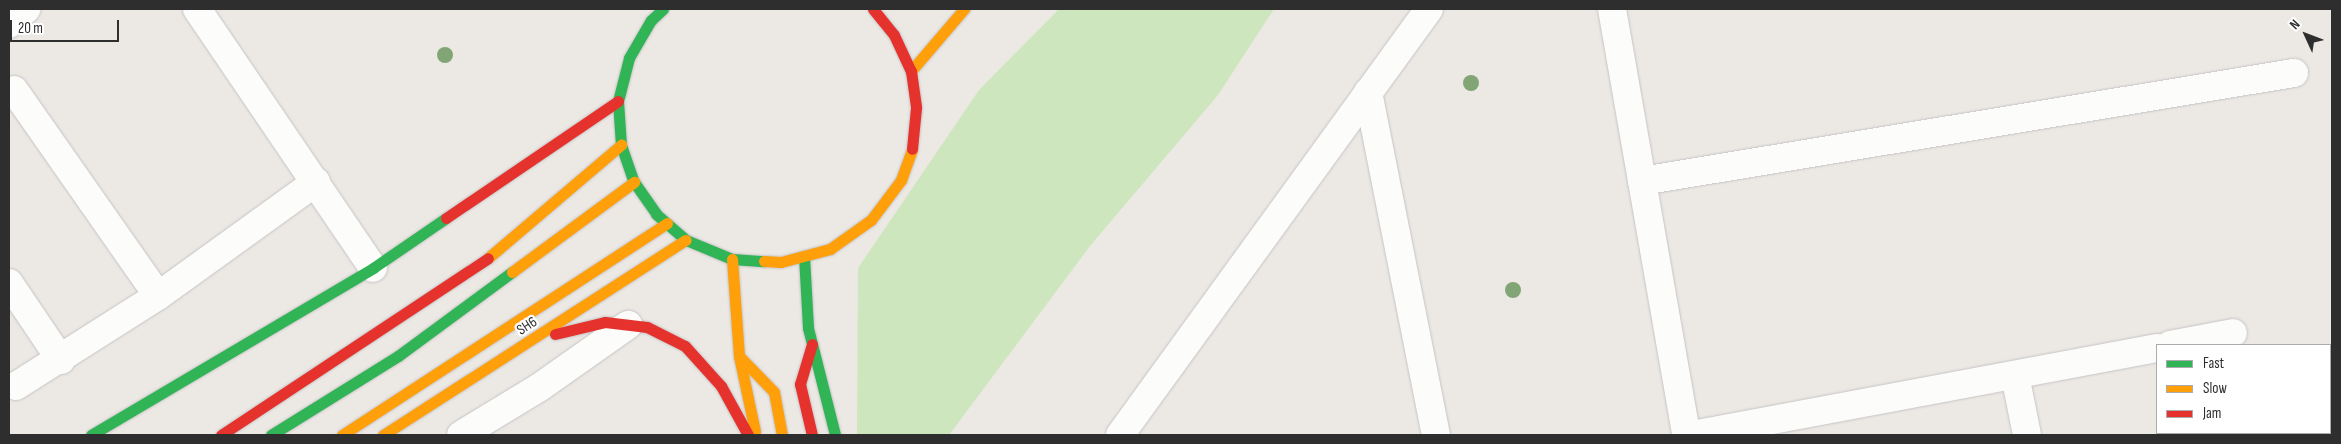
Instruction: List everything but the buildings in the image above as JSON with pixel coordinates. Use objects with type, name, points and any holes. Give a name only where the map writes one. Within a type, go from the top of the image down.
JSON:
[{"type":"main road","points":[[663,9],[651,20],[629,58],[618,101],[621,144],[634,182],[656,214],[686,240],[732,259],[781,262],[830,249],[871,220],[901,180],[913,144],[916,108],[910,71],[894,34],[874,9]]},
{"type":"main road","points":[[910,71],[964,9]]},
{"type":"main road","points":[[91,435],[373,268],[618,101]]},
{"type":"main road","points":[[221,435],[485,261],[621,144]]},
{"type":"main road","points":[[271,435],[398,356],[634,182]]},
{"type":"main road","points":[[342,435],[667,223]]},
{"type":"main road","name":"SH6","points":[[382,435],[538,338],[686,240]]},
{"type":"main road","points":[[804,256],[808,328],[835,435]]},
{"type":"main road","points":[[732,259],[739,356],[756,435]]},
{"type":"main road","points":[[538,338],[605,322],[647,327],[685,346],[721,386],[748,435]]},
{"type":"main road","points":[[812,344],[800,384],[812,435]]},
{"type":"main road","points":[[739,356],[774,392],[782,435]]},
{"type":"street","points":[[9,24],[26,9]]},
{"type":"street","points":[[197,9],[373,268]]},
{"type":"street","points":[[1120,435],[1429,9]]},
{"type":"street","points":[[1612,9],[1686,435]]},
{"type":"street","points":[[1642,181],[2294,73]]},
{"type":"street","points":[[14,90],[158,296]]},
{"type":"street","points":[[1368,92],[1436,435]]},
{"type":"street","points":[[16,386],[61,360],[158,296],[316,182]]},
{"type":"street","points":[[9,284],[61,360]]},
{"type":"street","points":[[461,435],[540,387],[628,325]]},
{"type":"street","points":[[2175,344],[2233,333]]},
{"type":"street","points":[[1692,435],[1782,427],[2015,375],[2156,348]]},
{"type":"street","points":[[2015,375],[2026,435]]},
{"type":"green space","points":[[1059,9],[1274,9],[1218,95],[1090,246],[949,435],[857,435],[858,268],[979,90]]},
{"type":"traffic: fast","points":[[663,9],[651,20],[629,58],[618,101],[621,145],[634,182],[656,214],[686,240],[732,259],[764,261]]},
{"type":"traffic: fast","points":[[91,435],[373,268],[446,218]]},
{"type":"traffic: fast","points":[[804,256],[808,328],[835,435]]},
{"type":"traffic: fast","points":[[271,435],[398,356],[512,272]]},
{"type":"traffic: slow","points":[[911,71],[964,9]]},
{"type":"traffic: slow","points":[[488,258],[621,145]]},
{"type":"traffic: slow","points":[[764,261],[781,262],[830,249],[871,220],[901,180],[912,149]]},
{"type":"traffic: slow","points":[[512,272],[634,182]]},
{"type":"traffic: slow","points":[[342,435],[667,223]]},
{"type":"traffic: slow","points":[[383,435],[686,240]]},
{"type":"traffic: slow","points":[[732,259],[739,356],[755,431]]},
{"type":"traffic: slow","points":[[739,356],[774,392],[782,435]]},
{"type":"traffic: jam","points":[[873,9],[894,35],[911,71],[916,108],[912,149]]},
{"type":"traffic: jam","points":[[446,218],[618,101]]},
{"type":"traffic: jam","points":[[221,435],[488,258]]},
{"type":"traffic: jam","points":[[555,334],[605,322],[647,327],[685,346],[721,386],[748,435]]},
{"type":"traffic: jam","points":[[812,344],[800,384],[812,435]]}]
